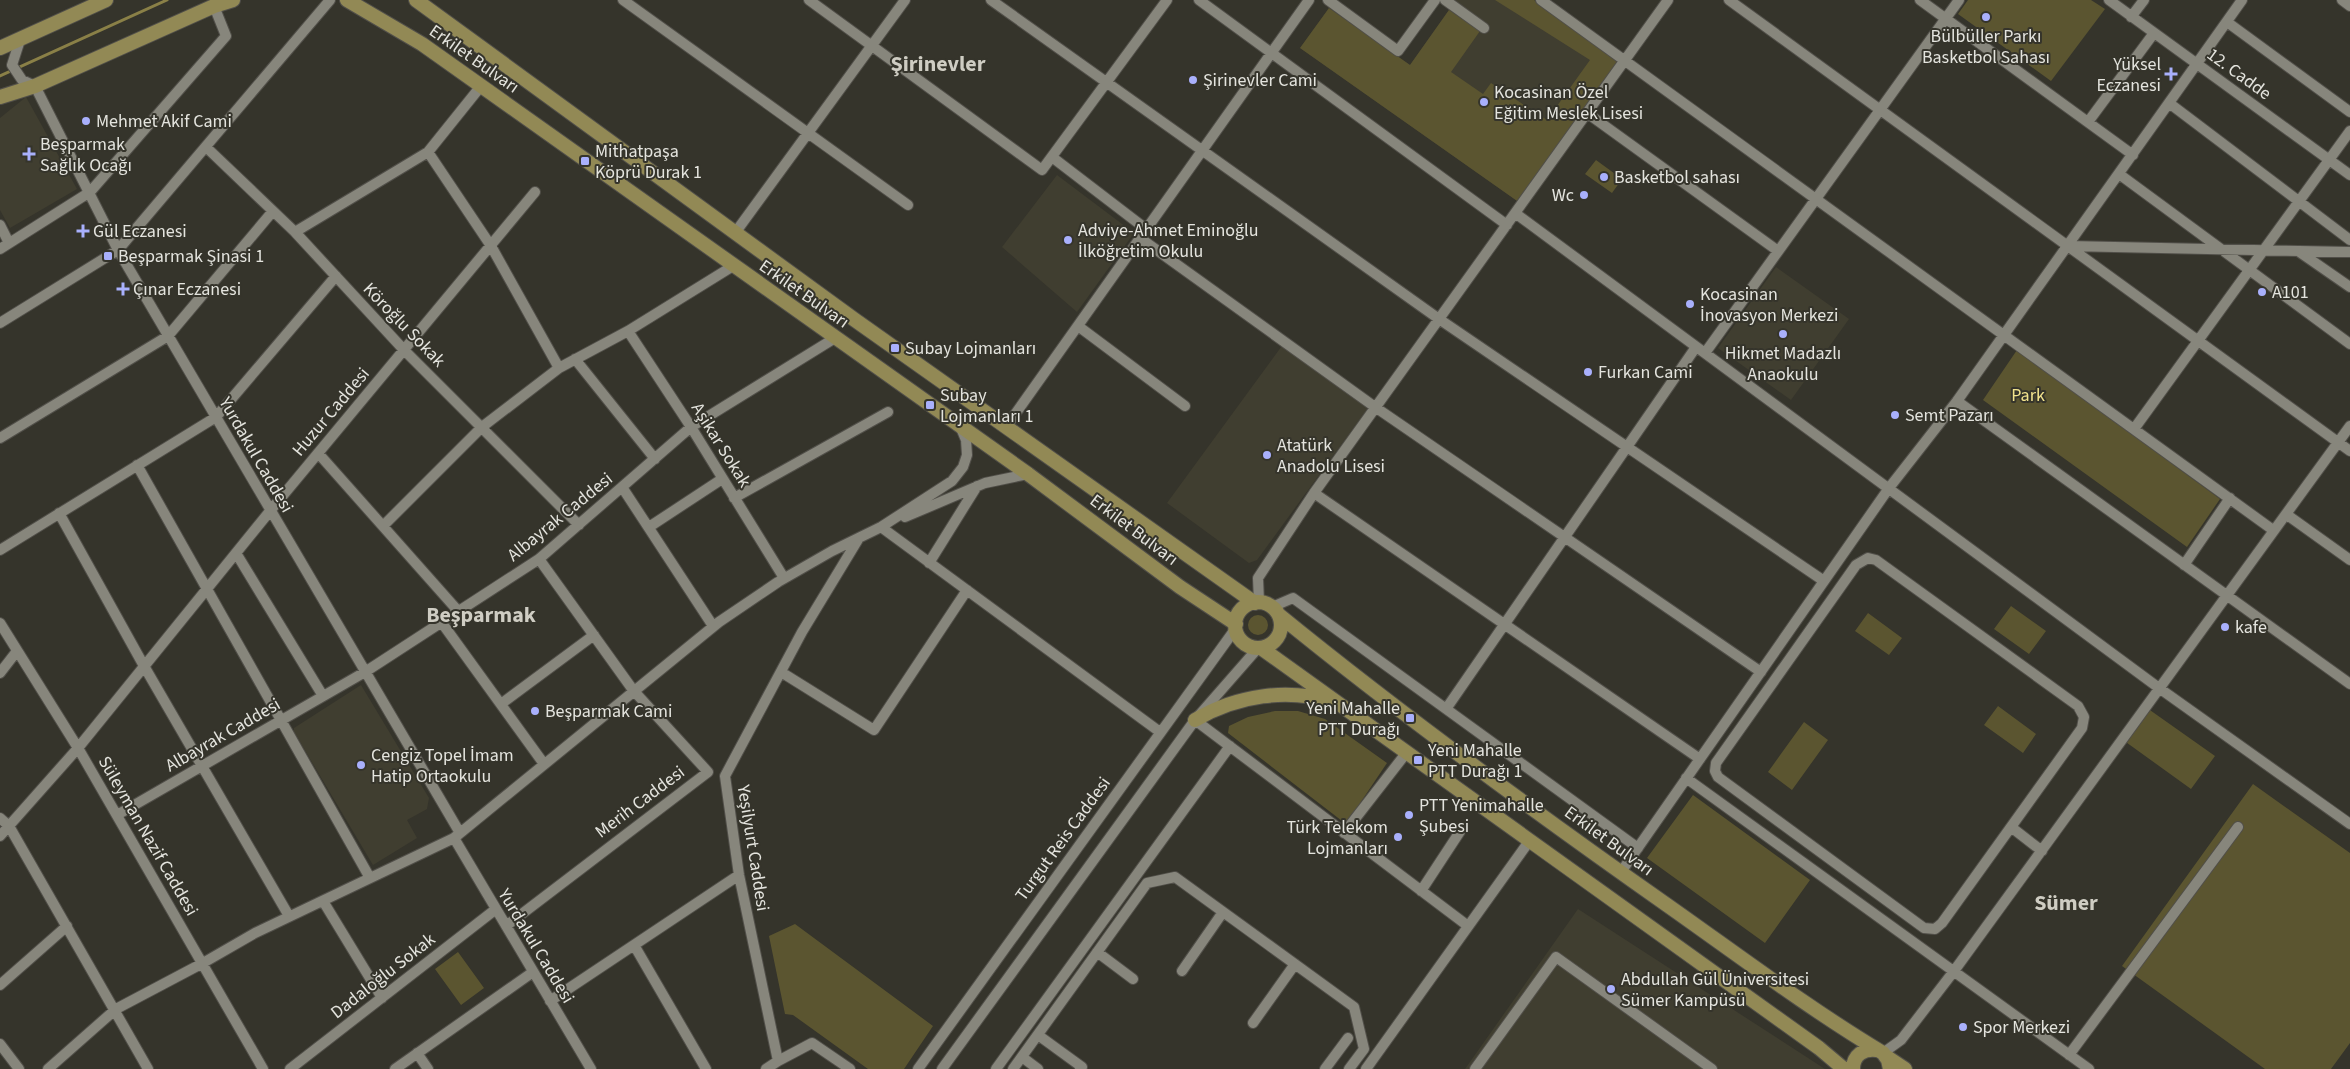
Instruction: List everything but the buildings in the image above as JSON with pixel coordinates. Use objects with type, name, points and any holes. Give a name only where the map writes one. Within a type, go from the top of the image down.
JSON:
[{"type":"main road","points":[[0,48],[20,40],[86,4],[106,0]]},
{"type":"main road","points":[[0,97],[35,86],[214,3],[234,0]]},
{"type":"main road","name":"Erkilet Bulvarı","points":[[347,0],[422,44],[1028,474],[1180,587],[1236,626]]},
{"type":"main road","name":"Erkilet Bulvarı","points":[[422,2],[735,233],[1006,427],[1266,607],[1430,733],[1621,872],[1830,1020],[1905,1069]]},
{"type":"main road","points":[[1266,607],[1281,626],[1278,636],[1271,644],[1259,648],[1250,647],[1242,641],[1236,626],[1237,618],[1243,609],[1266,607]]},
{"type":"main road","points":[[1259,648],[1530,840],[1819,1048],[1844,1069]]},
{"type":"main road","points":[[1195,720],[1222,706],[1262,696],[1302,696],[1342,705]]},
{"type":"main road","points":[[1853,1069],[1854,1061],[1859,1054],[1868,1049],[1884,1057]]},
{"type":"street","points":[[0,323],[118,250],[330,0]]},
{"type":"street","points":[[623,0],[908,205]]},
{"type":"street","points":[[809,0],[1042,170],[1167,0]]},
{"type":"street","points":[[735,233],[905,0]]},
{"type":"street","points":[[991,0],[1439,319],[1824,581]]},
{"type":"street","points":[[1199,0],[1507,225]]},
{"type":"street","points":[[1006,427],[1310,0]]},
{"type":"street","points":[[1328,0],[1398,50],[1435,0]]},
{"type":"street","points":[[1445,0],[1484,28]]},
{"type":"street","points":[[1541,0],[2273,530]]},
{"type":"street","points":[[1638,848],[1293,598],[1266,607],[1258,578],[1314,492],[1668,0]]},
{"type":"street","points":[[1729,0],[2350,451]]},
{"type":"street","points":[[1920,0],[2133,155]]},
{"type":"street","points":[[1705,353],[1959,0]]},
{"type":"street","name":"12. Cadde","points":[[2109,0],[2350,175]]},
{"type":"street","points":[[2131,17],[2144,0]]},
{"type":"street","points":[[1621,872],[1889,488],[1957,401],[2242,0]]},
{"type":"street","points":[[2342,0],[2350,6]]},
{"type":"street","points":[[0,225],[5,246],[90,192],[226,36],[214,3]]},
{"type":"street","points":[[2226,22],[2350,112]]},
{"type":"street","points":[[2088,122],[2154,33]]},
{"type":"street","points":[[20,40],[12,65],[22,80],[35,86]]},
{"type":"street","name":"Yurdakul Caddesi","points":[[35,86],[118,250],[365,672],[496,909],[591,1069]]},
{"type":"street","points":[[295,232],[428,152],[481,86]]},
{"type":"street","points":[[2169,103],[2350,240]]},
{"type":"street","points":[[1587,113],[1778,252]]},
{"type":"street","points":[[2134,429],[2350,131]]},
{"type":"street","name":"Köroğlu Sokak","points":[[206,147],[295,232],[404,350],[579,525]]},
{"type":"street","points":[[428,152],[491,246],[559,368]]},
{"type":"street","points":[[1052,157],[1143,234],[1376,408],[1761,672]]},
{"type":"street","points":[[2119,174],[2350,344]]},
{"type":"street","name":"Huzur Caddesi","points":[[0,836],[78,748],[270,511],[536,192]]},
{"type":"street","points":[[0,438],[168,336],[273,211]]},
{"type":"street","points":[[1515,213],[2159,688],[2350,824]]},
{"type":"street","points":[[2068,246],[2350,252]]},
{"type":"street","points":[[2298,250],[2350,287]]},
{"type":"street","points":[[383,526],[482,427],[559,368],[628,331],[733,266]]},
{"type":"street","points":[[0,550],[216,417],[336,276]]},
{"type":"street","points":[[1078,326],[1185,406]]},
{"type":"street","name":"Aşikar Sokak","points":[[628,331],[691,427],[784,578]]},
{"type":"street","name":"Albayrak Caddesi","points":[[117,814],[365,672],[539,559],[691,427],[834,338]]},
{"type":"street","points":[[1446,709],[1696,347]]},
{"type":"street","points":[[575,358],[655,459]]},
{"type":"street","points":[[1957,401],[2349,682]]},
{"type":"street","points":[[734,498],[888,412]]},
{"type":"street","points":[[881,527],[952,481],[960,472],[965,462],[968,447],[960,426]]},
{"type":"street","points":[[1884,1057],[1901,1040],[1954,971],[2350,426]]},
{"type":"street","points":[[318,454],[459,612]]},
{"type":"street","points":[[137,466],[370,878]]},
{"type":"street","points":[[48,1069],[116,1009],[204,963],[255,933],[457,836],[713,626],[784,578],[859,537],[977,486],[998,479],[1028,474]]},
{"type":"street","points":[[649,528],[722,479]]},
{"type":"street","points":[[929,562],[977,486]]},
{"type":"street","points":[[622,487],[713,626]]},
{"type":"street","points":[[1314,492],[1700,759]]},
{"type":"street","points":[[2184,565],[2230,498]]},
{"type":"street","points":[[59,514],[144,666],[289,916]]},
{"type":"street","points":[[2286,514],[2350,560]]},
{"type":"street","points":[[881,527],[1160,732]]},
{"type":"street","name":"Yeşilyurt Caddesi","points":[[778,1061],[739,875],[725,776],[781,672],[859,537]]},
{"type":"street","points":[[236,553],[323,696]]},
{"type":"street","name":"Merih Caddesi","points":[[506,926],[708,772],[633,690],[539,559]]},
{"type":"street","points":[[1861,560],[1876,560],[2081,710],[2084,721],[2082,728],[2011,827],[1940,925],[1928,929],[1716,774],[1716,763],[1809,630],[1861,560]]},
{"type":"street","points":[[781,672],[874,730],[967,590]]},
{"type":"street","name":"Süleyman Nazif Caddesi","points":[[0,623],[117,814],[263,1069]]},
{"type":"street","points":[[442,623],[544,764]]},
{"type":"street","name":"Turgut Reis Caddesi","points":[[918,1069],[1236,626]]},
{"type":"street","points":[[501,704],[594,635]]},
{"type":"street","name":"Turgut Reis Caddesi","points":[[942,1069],[1195,720],[1259,648]]},
{"type":"street","points":[[0,673],[17,651]]},
{"type":"street","points":[[1195,720],[1468,926]]},
{"type":"street","points":[[996,1069],[1230,746]]},
{"type":"street","points":[[1344,833],[1407,752]]},
{"type":"street","points":[[708,772],[725,776]]},
{"type":"street","points":[[1686,778],[2088,1069]]},
{"type":"street","points":[[0,818],[9,826],[116,1009],[148,1069]]},
{"type":"street","points":[[2011,827],[2042,851]]},
{"type":"street","points":[[2069,1055],[2238,827]]},
{"type":"street","points":[[1420,891],[1461,830]]},
{"type":"street","points":[[1366,1069],[1530,840]]},
{"type":"street","points":[[550,1001],[739,875]]},
{"type":"street","points":[[1013,1069],[1147,883],[1175,877],[1354,1007],[1364,1049],[1349,1069]]},
{"type":"street","points":[[322,901],[382,998]]},
{"type":"street","name":"Dadaloğlu Sokak","points":[[290,1069],[496,909]]},
{"type":"street","points":[[1182,971],[1223,912]]},
{"type":"street","points":[[0,985],[67,926]]},
{"type":"street","points":[[634,945],[706,1069]]},
{"type":"street","points":[[1097,952],[1133,979]]},
{"type":"street","points":[[1475,1069],[1556,957],[1712,1069]]},
{"type":"street","points":[[1254,1024],[1295,964]]},
{"type":"street","points":[[395,1069],[533,972]]},
{"type":"street","points":[[1038,1035],[1082,1067],[1080,1069]]},
{"type":"street","points":[[1325,1069],[1348,1038]]},
{"type":"street","points":[[766,1069],[812,1043],[850,1069]]},
{"type":"street","points":[[0,1044],[19,1069]]},
{"type":"street","points":[[417,1053],[428,1069]]},
{"type":"street","points":[[1022,1057],[1038,1069]]},
{"type":"shaded area","name":"Kocasinan Özel Eğitim Meslek Lisesi","points":[[1456,0],[1534,0],[1621,62],[1520,203],[1300,48],[1329,8],[1410,65]]},
{"type":"shaded area","name":"Beşparmak Sağlık Ocağı","points":[[26,97],[77,189],[10,228],[0,210],[0,118]]},
{"type":"shaded area","name":"Adviye-Ahmet Eminoğlu İlköğretim Okulu","points":[[1057,175],[1134,233],[1077,312],[1002,247]]},
{"type":"shaded area","name":"Hikmet Madazlı Anaokulu","points":[[1776,267],[1849,319],[1791,400],[1718,348]]},
{"type":"shaded area","name":"Atatürk Anadolu Lisesi","points":[[1284,343],[1368,408],[1257,560],[1249,563],[1167,503]]},
{"type":"shaded area","name":"Cengiz Topel İmam Hatip Ortaokulu","points":[[361,685],[429,798],[427,809],[407,820],[417,838],[373,865],[294,732],[294,728]]},
{"type":"shaded area","name":"Abdullah Gül Üniversitesi Sümer Kampüsü","points":[[1578,909],[1825,1069],[1465,1069]]},
{"type":"green space","name":"Kocasinan Özel Eğitim Meslek Lisesi","points":[[1495,0],[1534,0],[1621,62],[1520,203],[1300,48],[1329,8],[1410,65],[1449,10],[1480,31],[1451,72],[1483,94],[1491,83],[1547,120],[1590,60]]},
{"type":"green space","points":[[1968,0],[2091,0],[2105,9],[2051,81],[1958,14]]},
{"type":"green space","name":"Basketbol sahası","points":[[1596,160],[1622,179],[1612,193],[1585,174]]},
{"type":"green space","name":"Park","points":[[2017,350],[2220,499],[2187,547],[1983,400]]},
{"type":"green space","points":[[2011,606],[2046,631],[2029,654],[1994,629]]},
{"type":"green space","points":[[1868,613],[1902,638],[1889,655],[1855,631]]},
{"type":"green space","points":[[1258,615],[1265,618],[1268,625],[1265,632],[1258,635],[1251,632],[1248,625],[1251,618]]},
{"type":"green space","points":[[1998,706],[2036,734],[2023,753],[1984,725]]},
{"type":"green space","points":[[2147,708],[2215,756],[2191,789],[2123,740]]},
{"type":"green space","points":[[1275,711],[1298,711],[1325,719],[1387,763],[1346,824],[1228,733],[1229,726],[1248,717]]},
{"type":"green space","points":[[1804,722],[1828,740],[1792,790],[1768,772]]},
{"type":"green space","points":[[2253,784],[2350,853],[2350,1043],[2331,1069],[2265,1069],[2122,966]]},
{"type":"green space","points":[[1693,795],[1810,880],[1765,943],[1647,858]]},
{"type":"green space","points":[[795,924],[933,1026],[904,1069],[868,1069],[793,1015],[785,1014],[769,936]]},
{"type":"green space","points":[[458,952],[484,988],[461,1005],[435,969]]},
{"type":"waterway","points":[[0,76],[167,0]]},
{"type":"place","name":"Bülbüller Parkı Basketbol Sahası","points":[[1986,17]]},
{"type":"place","name":"Yüksel Eczanesi","points":[[2171,74]]},
{"type":"place","name":"Şirinevler Cami","points":[[1193,80]]},
{"type":"place","name":"Kocasinan Özel Eğitim Meslek Lisesi","points":[[1484,102]]},
{"type":"place","name":"Mehmet Akif Cami","points":[[86,121]]},
{"type":"place","name":"Beşparmak Sağlık Ocağı","points":[[29,154]]},
{"type":"place","name":"Mithatpaşa Köprü Durak 1","points":[[585,161]]},
{"type":"place","name":"Basketbol sahası","points":[[1604,177]]},
{"type":"place","name":"Wc","points":[[1584,195]]},
{"type":"place","name":"Gül Eczanesi","points":[[83,231]]},
{"type":"place","name":"Adviye-Ahmet Eminoğlu İlköğretim Okulu","points":[[1068,240]]},
{"type":"place","name":"Beşparmak Şinasi 1","points":[[108,256]]},
{"type":"place","name":"Çınar Eczanesi","points":[[123,289]]},
{"type":"place","name":"A101","points":[[2262,292]]},
{"type":"place","name":"Kocasinan İnovasyon Merkezi","points":[[1690,304]]},
{"type":"place","name":"Hikmet Madazlı Anaokulu","points":[[1783,334]]},
{"type":"place","name":"Subay Lojmanları","points":[[895,348]]},
{"type":"place","name":"Furkan Cami","points":[[1588,372]]},
{"type":"place","name":"Subay Lojmanları 1","points":[[930,405]]},
{"type":"place","name":"Semt Pazarı","points":[[1895,415]]},
{"type":"place","name":"Atatürk Anadolu Lisesi","points":[[1267,455]]},
{"type":"place","name":"kafe","points":[[2225,627]]},
{"type":"place","name":"Beşparmak Cami","points":[[535,711]]},
{"type":"place","name":"Yeni Mahalle PTT Durağı","points":[[1410,718]]},
{"type":"place","name":"Yeni Mahalle PTT Durağı 1","points":[[1418,760]]},
{"type":"place","name":"Cengiz Topel İmam Hatip Ortaokulu","points":[[361,765]]},
{"type":"place","name":"PTT Yenimahalle Şubesi","points":[[1409,815]]},
{"type":"place","name":"Türk Telekom Lojmanları","points":[[1398,837]]},
{"type":"place","name":"Abdullah Gül Üniversitesi Sümer Kampüsü","points":[[1611,989]]},
{"type":"place","name":"Spor Merkezi","points":[[1963,1027]]},
{"type":"district","name":"Şirinevler","points":[[938,64]]},
{"type":"district","name":"Beşparmak","points":[[481,615]]},
{"type":"district","name":"Sümer","points":[[2066,903]]}]
